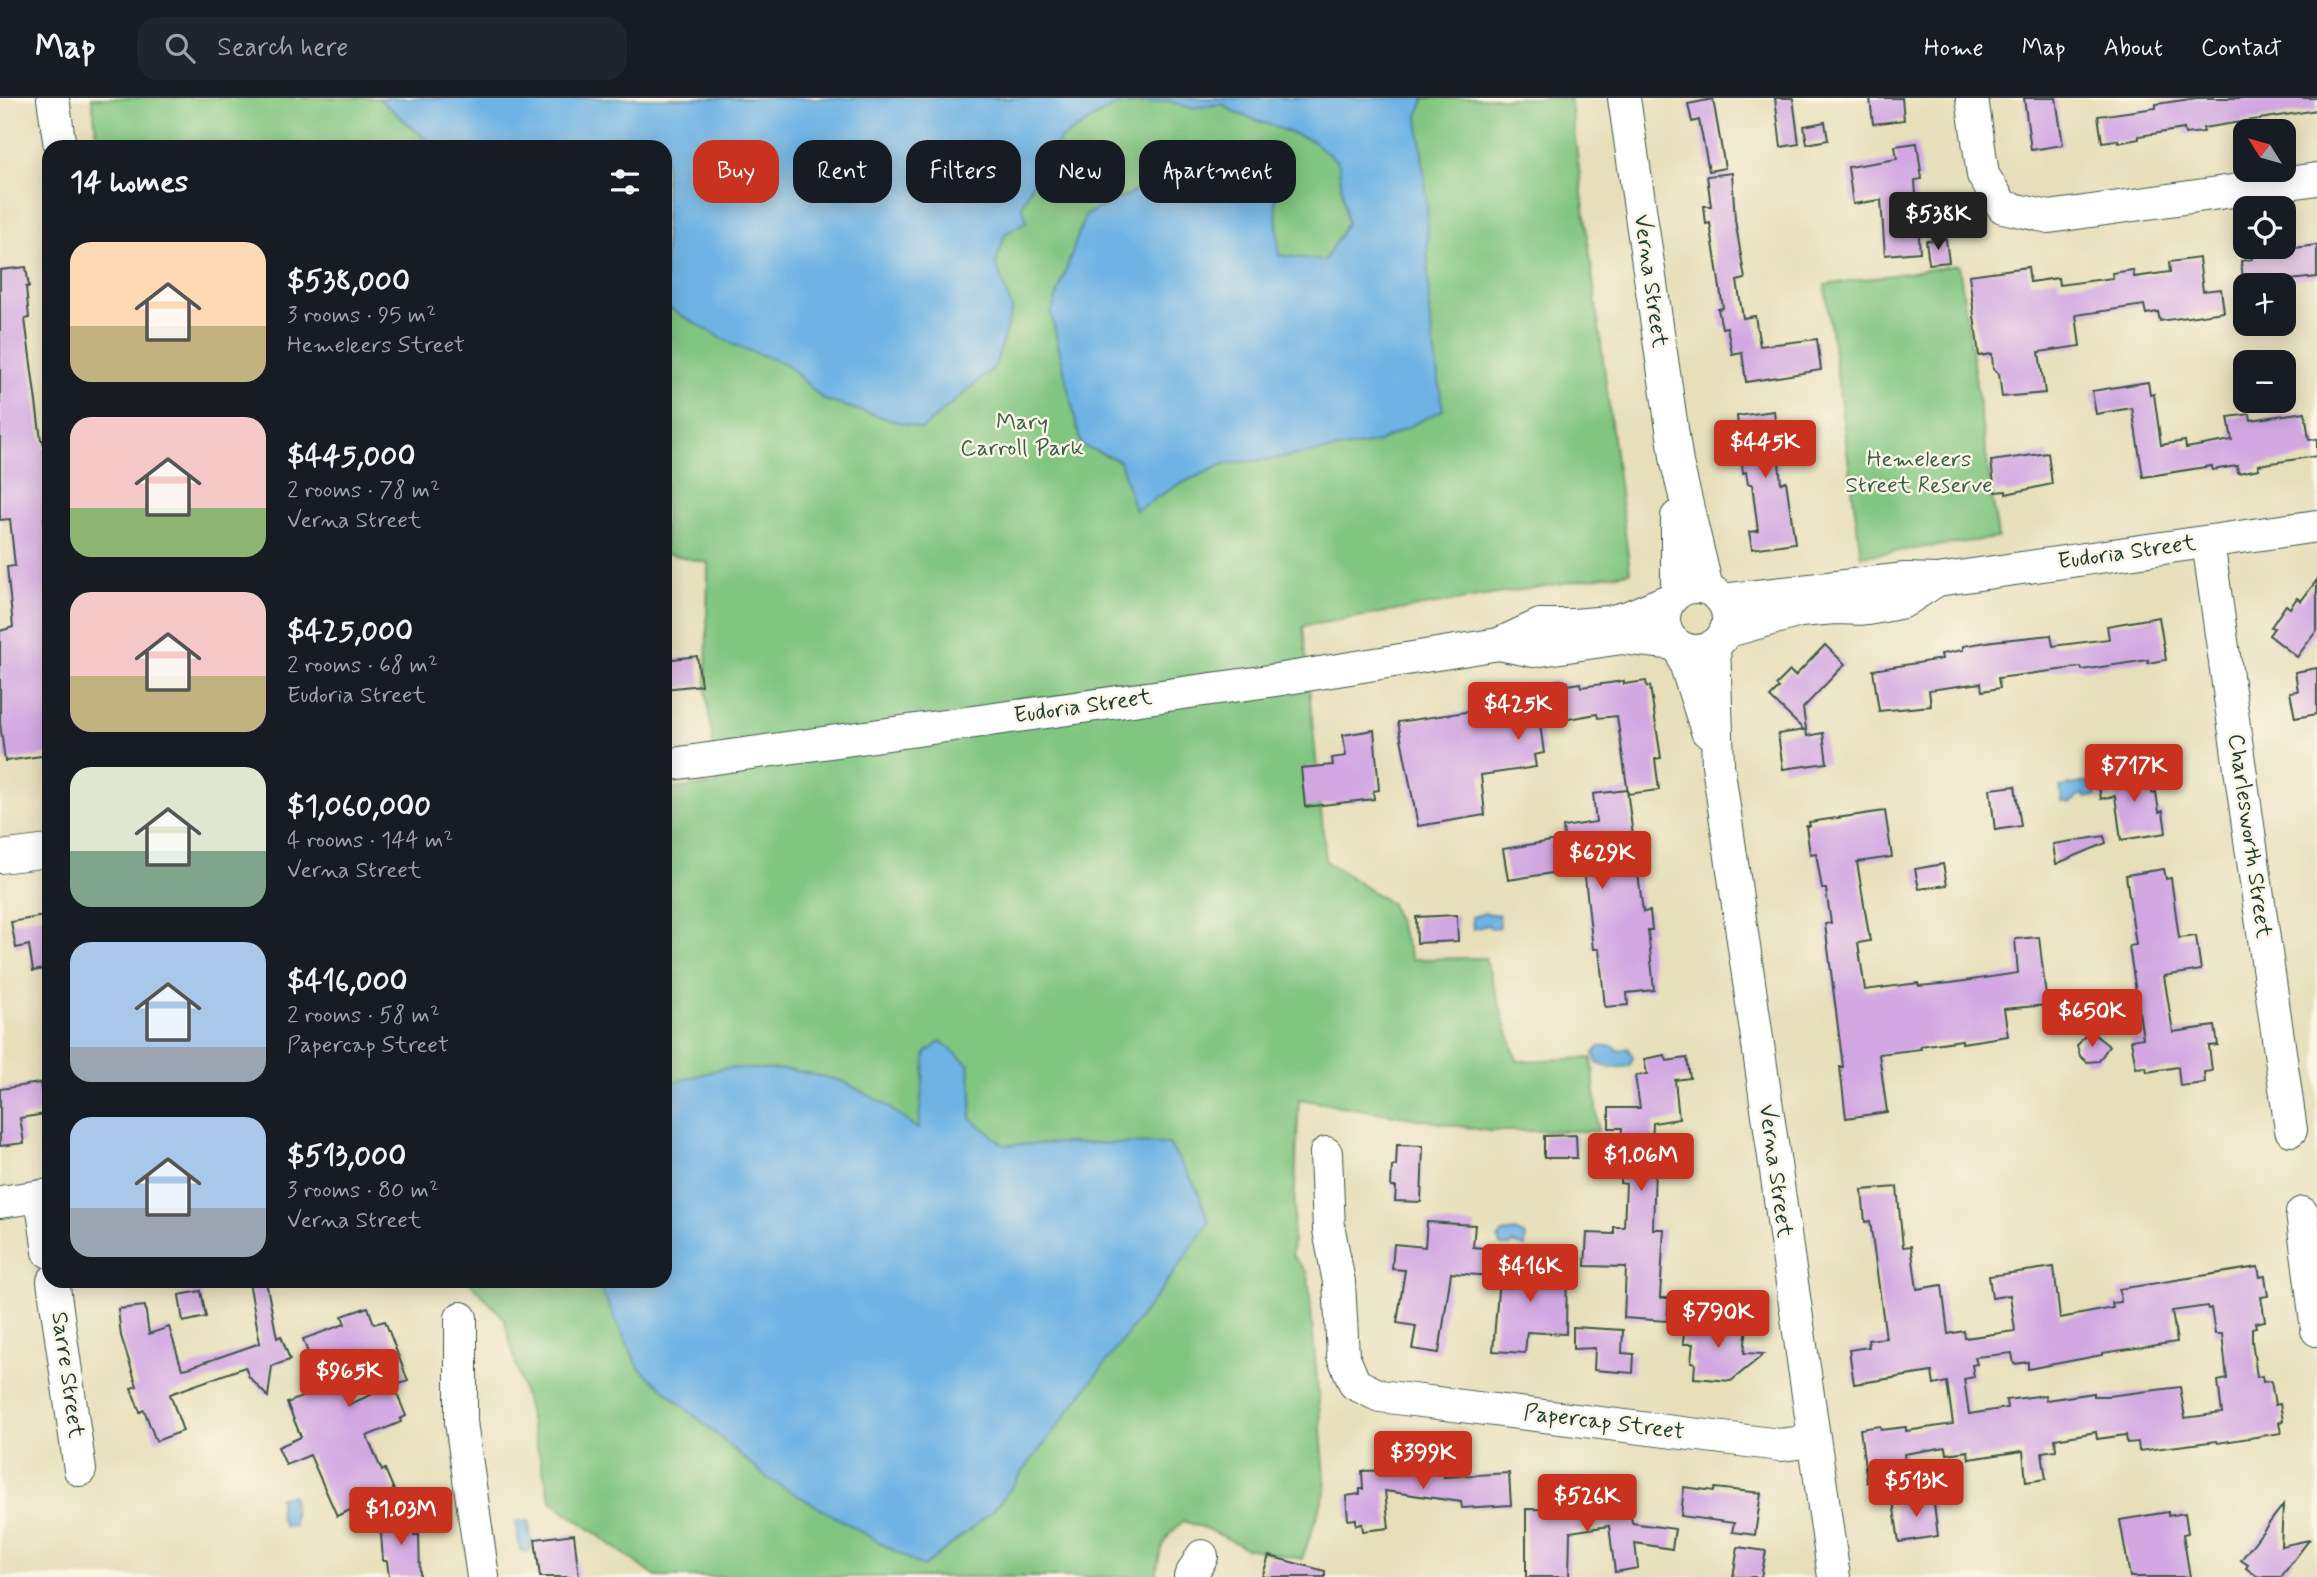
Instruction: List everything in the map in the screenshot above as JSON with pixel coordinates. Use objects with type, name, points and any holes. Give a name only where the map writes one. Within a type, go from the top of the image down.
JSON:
[{"type":"street","points":[[53,98],[59,140]]},
{"type":"street","name":"Verna Street","points":[[1624,98],[1694,595]]},
{"type":"street","points":[[1972,98],[1983,174],[2003,207],[2049,217],[2317,179]]},
{"type":"street","name":"Eudoria Street","points":[[672,764],[1276,680],[1499,644],[1540,625],[1608,622],[1694,595],[1905,579],[1937,580],[2317,526]]},
{"type":"street","name":"Charlesworth Street","points":[[2208,542],[2291,1130]]},
{"type":"street","name":"Eudoria Street","points":[[1720,639],[1800,611],[1868,609],[1903,603],[1937,580]]},
{"type":"street","points":[[1694,595],[1728,616],[1720,639],[1703,650],[1692,651],[1678,646],[1666,632],[1664,615],[1694,595]]},
{"type":"street","name":"Eudoria Street","points":[[1499,644],[1534,651],[1622,638],[1678,646]]},
{"type":"street","name":"Verna Street","points":[[1720,639],[1718,765],[1834,1577]]},
{"type":"street","name":"Verna Street","points":[[1678,646],[1718,765]]},
{"type":"street","points":[[0,857],[42,852]]},
{"type":"street","name":"Papercap Street","points":[[1326,1153],[1329,1230],[1339,1282],[1343,1356],[1355,1384],[1380,1396],[1394,1398],[1780,1445],[1813,1441]]},
{"type":"street","points":[[0,1202],[42,1195]]},
{"type":"street","points":[[2302,1213],[2317,1330]]},
{"type":"street","name":"Sarre Street","points":[[54,1288],[80,1470]]},
{"type":"street","points":[[461,1318],[461,1422],[483,1577]]},
{"type":"green space","name":"Mary Carroll Park","points":[[92,98],[1570,98],[1630,572],[1303,626],[1326,861],[1391,904],[1412,959],[1485,958],[1517,1061],[1592,1058],[1598,1131],[1489,1131],[1299,1099],[1292,1255],[1308,1274],[1326,1489],[1302,1559],[1246,1548],[1210,1530],[1183,1521],[1163,1546],[1156,1577],[656,1577],[551,1501],[504,1318],[476,1288],[672,1288],[672,789],[718,784],[706,690],[708,563],[672,555],[672,140],[97,140]]},
{"type":"green space","name":"Hemeleers Street Reserve","points":[[1959,265],[1998,538],[1861,556],[1825,285]]},
{"type":"water","points":[[378,98],[1425,98],[1418,115],[1427,201],[1429,314],[1443,410],[1376,443],[1224,464],[1176,486],[1135,511],[1120,461],[1081,445],[1051,313],[1085,215],[1110,203],[1125,203],[1125,196],[1139,189],[1139,203],[1276,203],[1279,255],[1324,261],[1347,223],[1338,162],[1311,140],[1236,113],[1222,104],[1191,108],[1168,101],[1114,106],[1060,140],[1035,140],[1035,178],[1022,205],[1027,221],[1005,234],[996,264],[1012,309],[995,367],[922,429],[824,400],[786,364],[734,345],[672,310],[672,140],[427,140]]},
{"type":"water","points":[[2093,781],[2096,796],[2085,798],[2084,793],[2070,803],[2062,801],[2060,787]]},
{"type":"water","points":[[1485,913],[1499,915],[1500,927],[1491,928],[1488,925],[1473,929],[1472,917]]},
{"type":"water","points":[[941,1041],[968,1064],[972,1089],[971,1118],[1004,1145],[1169,1144],[1196,1187],[1209,1222],[1182,1262],[994,1510],[923,1567],[767,1478],[639,1368],[600,1288],[672,1288],[672,1083],[724,1068],[792,1070],[842,1081],[883,1103],[918,1129],[926,1053]]},
{"type":"water","points":[[1612,1046],[1619,1051],[1628,1048],[1633,1058],[1630,1066],[1611,1068],[1597,1063],[1594,1053],[1599,1047]]},
{"type":"water","points":[[1515,1231],[1526,1236],[1525,1247],[1513,1243],[1510,1246],[1501,1246],[1498,1239],[1503,1233]]},
{"type":"water","points":[[292,1495],[294,1526],[285,1527],[280,1517],[279,1497]]},
{"type":"water","points":[[529,1521],[532,1548],[526,1553],[520,1550],[516,1522]]},
{"type":"building","points":[[1775,98],[1793,98],[1799,144],[1781,147]]},
{"type":"building","points":[[1870,98],[1902,98],[1904,120],[1873,124]]},
{"type":"building","points":[[2024,98],[2056,98],[2063,145],[2031,150]]},
{"type":"building","points":[[2197,98],[2317,98],[2317,110],[2260,119],[2233,119],[2233,123],[2203,128],[2204,132],[2185,134],[2184,129],[2139,136],[2139,139],[2118,143],[2118,140],[2102,142],[2098,116],[2156,108],[2156,104]]},
{"type":"building","points":[[1713,99],[1725,168],[1709,171],[1699,120],[1692,122],[1688,104]]},
{"type":"building","points":[[1825,122],[1828,140],[1807,144],[1804,126]]},
{"type":"building","points":[[1917,143],[1922,179],[1915,180],[1920,252],[1885,255],[1881,200],[1853,204],[1848,167],[1897,159],[1895,146]]},
{"type":"building","points":[[1732,173],[1735,220],[1745,279],[1737,281],[1743,318],[1755,316],[1760,346],[1817,339],[1821,370],[1746,382],[1742,352],[1732,354],[1727,327],[1722,328],[1718,309],[1723,308],[1710,223],[1706,224],[1704,206],[1711,206],[1707,176]]},
{"type":"building","points":[[1946,239],[1949,262],[1929,264],[1926,241]]},
{"type":"building","points":[[2317,245],[2317,277],[2296,279],[2296,273],[2242,273],[2241,261],[2296,259],[2296,248]]},
{"type":"building","points":[[2199,258],[2203,291],[2221,289],[2224,312],[2160,321],[2158,312],[2146,314],[2144,305],[2076,315],[2080,346],[2039,352],[2045,393],[2002,397],[1999,374],[1993,369],[1992,354],[1979,356],[1969,275],[2028,267],[2030,282],[2058,278],[2059,285],[2113,278],[2112,273],[2133,270],[2134,277],[2170,272],[2169,262]]},
{"type":"building","points":[[26,267],[29,318],[25,319],[42,440],[42,756],[5,761],[0,723],[0,631],[13,627],[7,567],[15,566],[10,519],[0,520],[0,270]]},
{"type":"building","points":[[2148,382],[2150,395],[2154,394],[2161,445],[2185,441],[2186,448],[2232,440],[2228,417],[2250,414],[2251,420],[2305,412],[2309,440],[2317,439],[2317,456],[2258,465],[2259,469],[2238,473],[2237,466],[2212,470],[2212,466],[2143,477],[2132,408],[2096,414],[2092,391]]},
{"type":"building","points":[[1774,411],[1781,483],[1786,481],[1795,543],[1752,549],[1749,532],[1758,531],[1752,484],[1748,484],[1746,472],[1743,473],[1737,416]]},
{"type":"building","points":[[2048,453],[2052,484],[2006,494],[2006,491],[1995,492],[1991,461]]},
{"type":"building","points":[[2317,580],[2317,630],[2297,657],[2269,635],[2274,628],[2271,627],[2286,605],[2290,608],[2297,598],[2301,601]]},
{"type":"building","points":[[2159,617],[2166,660],[1998,678],[2000,688],[1982,691],[1981,683],[1929,690],[1931,706],[1879,711],[1873,670],[1942,659],[1941,654],[1963,650],[1963,646],[1993,641],[2051,635],[2053,646],[2109,639],[2107,626]]},
{"type":"building","points":[[1825,645],[1845,664],[1803,708],[1807,736],[1823,733],[1827,763],[1783,769],[1778,734],[1804,730],[1770,697],[1779,688],[1776,685],[1790,671],[1795,676]]},
{"type":"building","points":[[697,656],[701,685],[672,688],[672,659]]},
{"type":"building","points":[[2317,668],[2317,714],[2295,718],[2290,692],[2298,691],[2295,672]]},
{"type":"building","points":[[1560,680],[1561,683],[1568,682],[1568,685],[1580,683],[1581,687],[1646,681],[1647,687],[1650,686],[1661,758],[1655,759],[1659,790],[1628,794],[1617,716],[1598,718],[1597,714],[1540,724],[1544,753],[1534,755],[1536,767],[1481,775],[1485,815],[1418,826],[1398,722],[1486,709],[1484,693]]},
{"type":"building","points":[[1374,730],[1379,790],[1373,791],[1374,799],[1305,807],[1301,768],[1333,765],[1332,758],[1346,756],[1343,735]]},
{"type":"building","points":[[2136,770],[2136,776],[2150,774],[2152,793],[2156,792],[2159,812],[2163,811],[2166,833],[2121,840],[2115,796],[2101,799],[2097,776]]},
{"type":"building","points":[[2015,786],[2021,826],[1995,830],[1990,789]]},
{"type":"building","points":[[1627,790],[1643,912],[1650,911],[1652,930],[1648,930],[1654,990],[1627,993],[1628,1005],[1605,1007],[1599,949],[1593,949],[1584,868],[1508,880],[1503,849],[1564,839],[1563,827],[1596,822],[1593,794]]},
{"type":"building","points":[[1885,811],[1892,857],[1857,862],[1870,941],[1858,943],[1865,990],[1918,983],[1919,986],[1951,983],[2018,973],[2015,939],[2039,937],[2047,1005],[2004,1009],[2008,1036],[1962,1043],[1962,1040],[1879,1054],[1887,1112],[1846,1118],[1840,1067],[1843,1067],[1825,924],[1831,923],[1826,889],[1822,889],[1816,853],[1810,854],[1806,826],[1810,826],[1809,822]]},
{"type":"building","points":[[2104,836],[2106,843],[2056,864],[2053,844]]},
{"type":"building","points":[[1943,864],[1947,885],[1919,889],[1915,869]]},
{"type":"building","points":[[2164,869],[2166,879],[2171,878],[2179,938],[2196,936],[2201,970],[2164,976],[2173,1032],[2215,1026],[2218,1045],[2209,1046],[2212,1071],[2204,1072],[2205,1083],[2180,1086],[2178,1067],[2147,1072],[2146,1067],[2136,1068],[2131,1040],[2143,1038],[2129,946],[2136,945],[2126,875]]},
{"type":"building","points":[[1457,915],[1458,941],[1417,943],[1416,917]]},
{"type":"building","points":[[42,916],[42,969],[33,971],[29,945],[16,948],[11,922]]},
{"type":"building","points":[[2095,1035],[2109,1046],[2099,1061],[2087,1062],[2080,1056],[2077,1046],[2084,1037]]},
{"type":"building","points":[[1665,1055],[1667,1061],[1687,1058],[1690,1078],[1675,1080],[1679,1119],[1653,1123],[1653,1229],[1664,1229],[1660,1298],[1669,1298],[1667,1321],[1624,1318],[1626,1267],[1585,1266],[1587,1233],[1614,1234],[1614,1227],[1624,1227],[1626,1184],[1620,1183],[1622,1128],[1609,1128],[1609,1108],[1640,1108],[1635,1076],[1647,1074],[1644,1059]]},
{"type":"building","points":[[40,1083],[42,1114],[20,1118],[24,1143],[0,1146],[0,1089]]},
{"type":"building","points":[[1576,1135],[1577,1158],[1544,1158],[1544,1136]]},
{"type":"building","points":[[1397,1145],[1423,1146],[1421,1202],[1395,1201],[1396,1187],[1391,1187]]},
{"type":"building","points":[[1897,1187],[1903,1247],[1911,1246],[1917,1289],[1942,1285],[1948,1334],[1964,1331],[1965,1338],[2015,1331],[2010,1295],[1992,1298],[1989,1276],[2054,1267],[2060,1318],[2113,1308],[2112,1303],[2121,1302],[2119,1289],[2258,1267],[2260,1277],[2265,1276],[2268,1296],[2261,1297],[2265,1321],[2255,1323],[2256,1327],[2252,1328],[2252,1341],[2257,1377],[2262,1376],[2263,1382],[2271,1381],[2275,1405],[2280,1404],[2283,1421],[2279,1422],[2281,1433],[2139,1451],[2138,1442],[2127,1443],[2126,1435],[2097,1439],[2096,1432],[2055,1439],[2056,1450],[2042,1452],[2046,1479],[2026,1482],[2023,1451],[1969,1459],[1968,1451],[1947,1454],[1946,1447],[1904,1454],[1905,1463],[1899,1464],[1901,1477],[1867,1482],[1860,1429],[1880,1426],[1881,1430],[1906,1427],[1906,1431],[1953,1424],[1947,1382],[1934,1385],[1932,1372],[1854,1384],[1849,1350],[1869,1347],[1868,1340],[1886,1338],[1870,1221],[1865,1222],[1862,1190]],"holes":[[[2207,1306],[2208,1309],[2211,1308],[2215,1334],[2222,1334],[2227,1379],[2218,1381],[2222,1413],[2185,1418],[2180,1387],[2108,1396],[2094,1396],[2094,1393],[2046,1400],[2045,1395],[2006,1400],[2007,1408],[1969,1414],[1964,1379],[1974,1377],[1972,1365],[1977,1364],[1975,1357],[2012,1353],[2014,1364],[2028,1362],[2028,1369],[2102,1353],[2177,1342],[2172,1311]]]},
{"type":"building","points":[[1427,1222],[1475,1225],[1473,1247],[1494,1249],[1492,1276],[1451,1273],[1439,1353],[1412,1349],[1416,1326],[1397,1323],[1405,1270],[1392,1269],[1394,1244],[1425,1247]]},
{"type":"building","points":[[1567,1264],[1566,1334],[1527,1332],[1525,1353],[1493,1351],[1500,1266]]},
{"type":"building","points":[[250,1288],[267,1288],[277,1338],[281,1336],[290,1360],[272,1366],[268,1397],[249,1377],[245,1367],[170,1394],[183,1431],[156,1441],[144,1410],[140,1412],[131,1388],[137,1386],[121,1336],[118,1309],[145,1306],[149,1334],[169,1327],[182,1369],[260,1343]]},
{"type":"building","points":[[201,1291],[206,1317],[183,1322],[179,1295]]},
{"type":"building","points":[[368,1307],[374,1324],[385,1321],[408,1381],[394,1386],[406,1416],[400,1419],[401,1422],[367,1436],[382,1471],[385,1469],[394,1490],[337,1516],[310,1455],[286,1465],[278,1447],[301,1437],[287,1403],[321,1389],[303,1339],[345,1324],[342,1316]],"holes":[[[367,1360],[380,1391],[348,1405],[334,1372]]]},
{"type":"building","points":[[1685,1320],[1747,1325],[1744,1353],[1764,1354],[1731,1381],[1694,1378],[1695,1363],[1691,1362],[1693,1344],[1683,1344]]},
{"type":"building","points":[[1573,1327],[1623,1330],[1622,1353],[1634,1354],[1633,1373],[1594,1370],[1595,1348],[1573,1349]]},
{"type":"building","points":[[1409,1461],[1445,1466],[1444,1477],[1509,1473],[1511,1505],[1462,1508],[1461,1502],[1385,1491],[1389,1528],[1363,1531],[1362,1524],[1356,1525],[1356,1519],[1348,1520],[1346,1496],[1360,1494],[1360,1489],[1363,1489],[1362,1471],[1396,1470],[1397,1463],[1409,1465]]},
{"type":"building","points":[[1684,1487],[1761,1493],[1755,1535],[1732,1532],[1734,1523],[1681,1516]]},
{"type":"building","points":[[1603,1489],[1604,1496],[1628,1493],[1632,1523],[1675,1529],[1672,1549],[1635,1543],[1638,1568],[1615,1572],[1609,1526],[1570,1532],[1569,1577],[1526,1577],[1526,1509],[1585,1510],[1582,1492]]},
{"type":"building","points":[[1933,1496],[1938,1536],[1899,1542],[1893,1502]]},
{"type":"building","points":[[2283,1505],[2281,1546],[2309,1540],[2281,1577],[2258,1577],[2246,1568],[2248,1565],[2241,1560]]},
{"type":"building","points":[[2168,1512],[2168,1516],[2185,1513],[2188,1533],[2183,1534],[2190,1577],[2130,1577],[2120,1520]]},
{"type":"building","points":[[413,1517],[414,1535],[419,1535],[420,1577],[389,1577],[387,1561],[383,1561],[380,1520]]},
{"type":"building","points":[[574,1534],[579,1577],[540,1577],[535,1539]]},
{"type":"building","points":[[1738,1547],[1766,1551],[1761,1577],[1733,1577]]},
{"type":"building","points":[[1269,1556],[1325,1571],[1325,1577],[1262,1577]]}]
